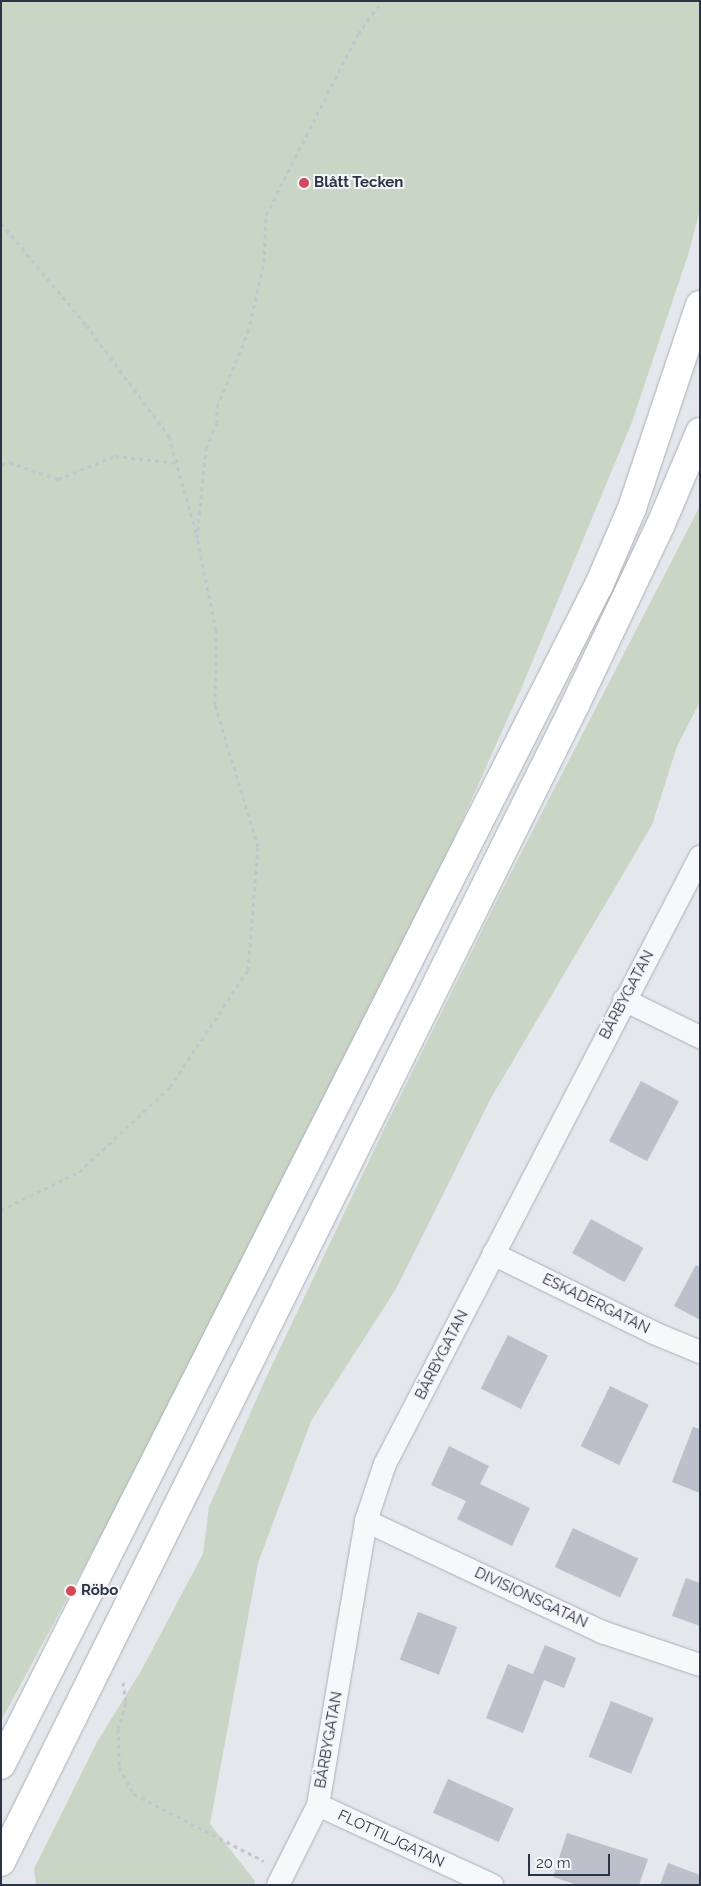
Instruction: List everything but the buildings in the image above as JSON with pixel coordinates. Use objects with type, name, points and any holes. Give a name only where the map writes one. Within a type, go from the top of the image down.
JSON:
[{"type":"main road","points":[[1,1765],[599,585],[632,508],[700,305]]},
{"type":"main road","points":[[1,1862],[570,714],[661,524],[700,432]]},
{"type":"street","name":"BÄRBYGATAN","points":[[281,1878],[318,1805],[366,1521],[385,1464],[624,1000],[700,857]]},
{"type":"street","points":[[624,1000],[700,1037]]},
{"type":"street","name":"ESKADERGATAN","points":[[493,1254],[654,1334],[700,1352]]},
{"type":"street","name":"DIVISIONSGATAN","points":[[366,1521],[602,1632],[700,1665]]},
{"type":"street","name":"FLOTTILJGATAN","points":[[318,1805],[492,1885]]},
{"type":"path","points":[[197,538],[206,448],[217,422],[217,407],[248,332],[264,262],[266,215],[358,34],[382,1]]},
{"type":"path","points":[[1,223],[86,325],[169,436],[197,538],[216,630],[215,705],[258,847],[248,970],[170,1087],[79,1172],[1,1210]]},
{"type":"path","points":[[1,464],[9,462],[58,479],[115,456],[177,463]]},
{"type":"path","points":[[122,1680],[126,1703],[118,1729],[119,1767],[134,1794],[281,1878]]},
{"type":"green space","points":[[1,1],[700,1],[700,209],[689,252],[632,422],[521,689],[453,841],[325,1105],[166,1415],[1,1721]]},
{"type":"green space","points":[[700,506],[700,702],[677,746],[652,825],[491,1098],[396,1289],[311,1421],[258,1563],[210,1824],[255,1881],[254,1885],[36,1885],[34,1869],[97,1742],[141,1671],[203,1554],[209,1507],[264,1382],[386,1125],[499,896]]},
{"type":"place","name":"Blått Tecken","points":[[304,183]]},
{"type":"place","name":"Röbo","points":[[71,1591]]}]
